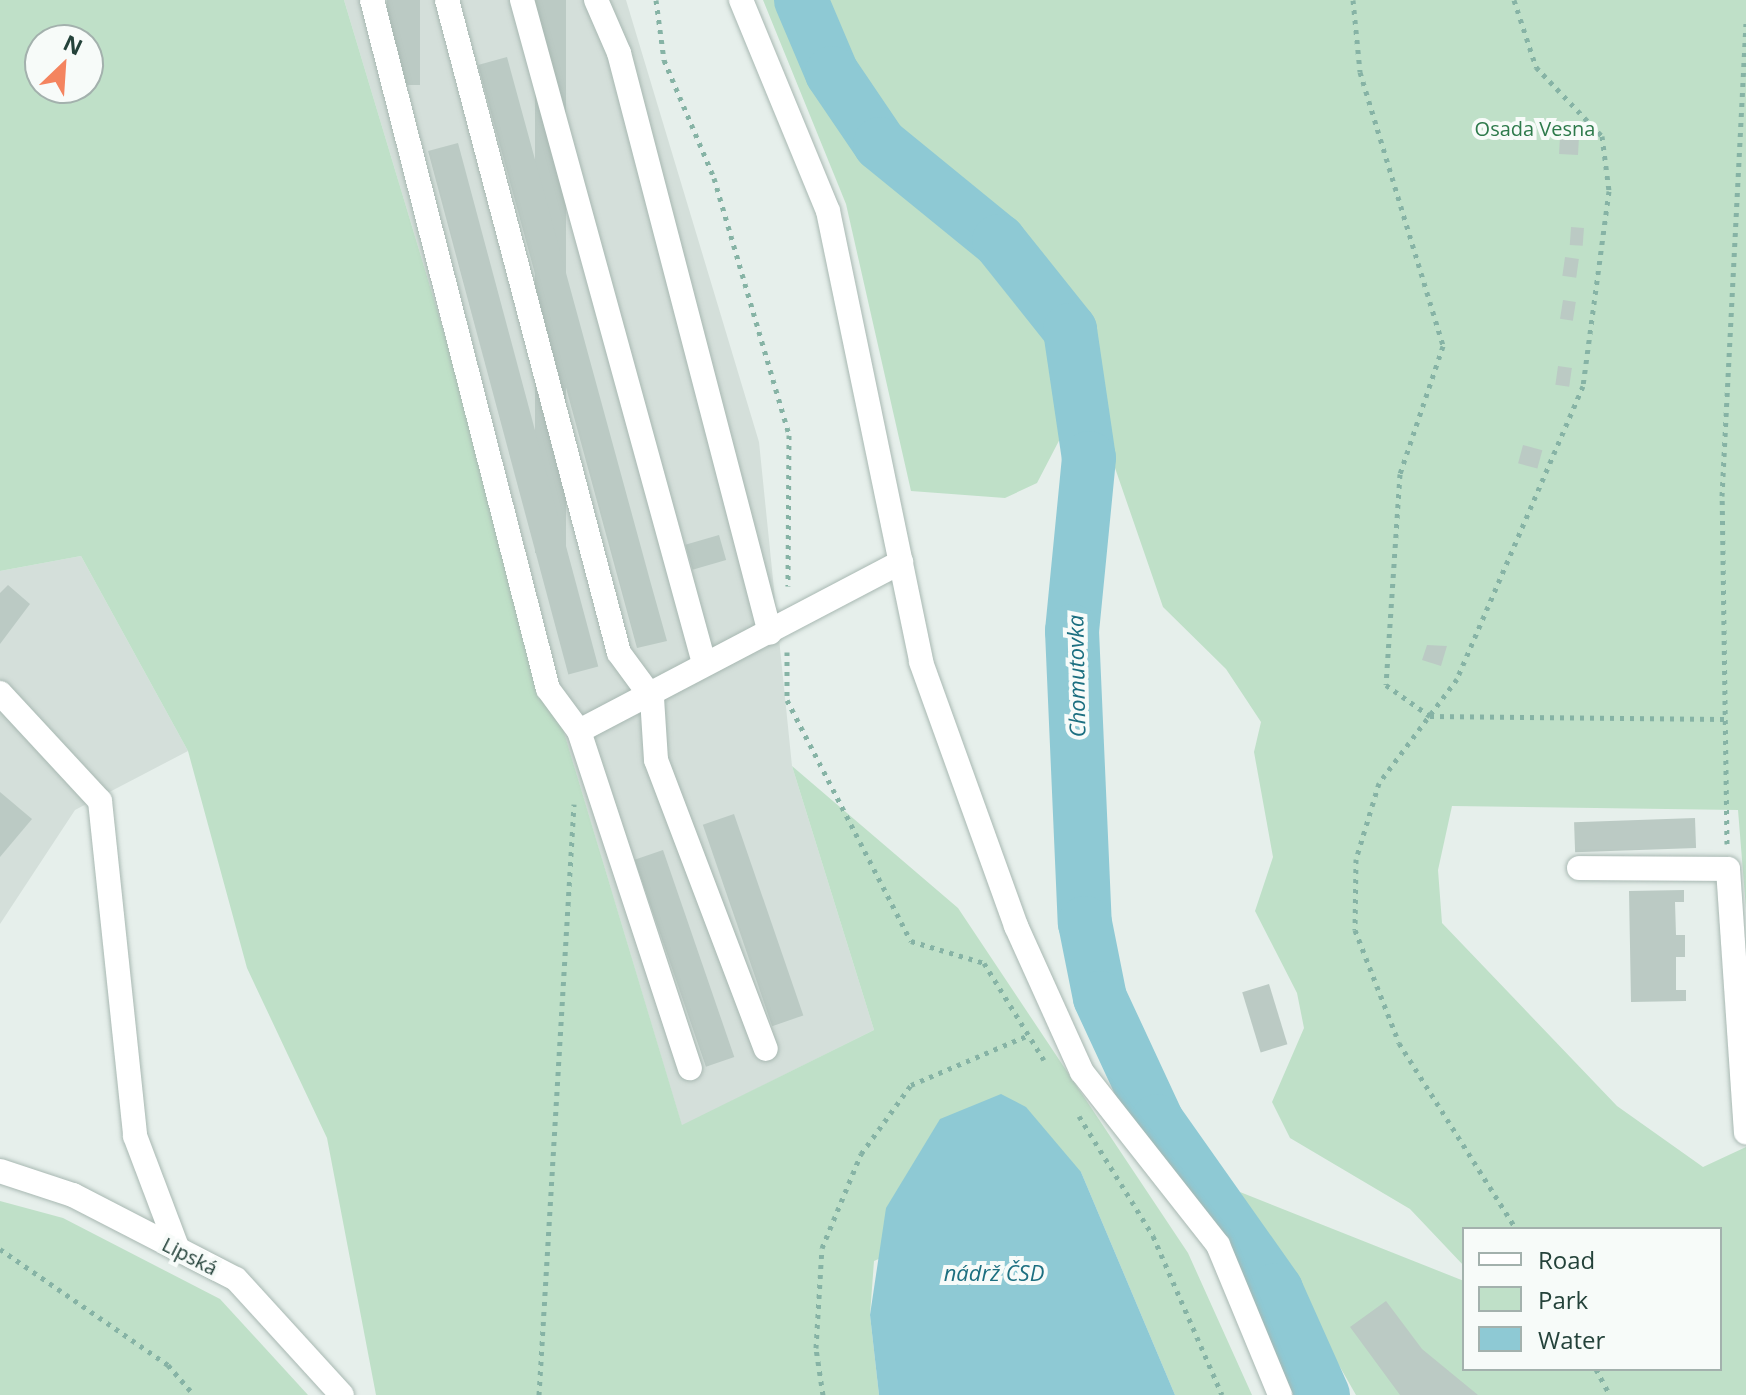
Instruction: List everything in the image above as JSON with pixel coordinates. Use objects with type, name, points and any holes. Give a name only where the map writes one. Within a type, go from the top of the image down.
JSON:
[{"type":"street","points":[[372,0],[548,689],[579,731],[690,1068]]},
{"type":"street","points":[[447,0],[619,653],[652,698],[656,760],[766,1049]]},
{"type":"street","points":[[522,0],[704,663]]},
{"type":"street","points":[[596,0],[619,53],[779,629]]},
{"type":"street","points":[[741,0],[828,211],[921,662],[1028,953],[1082,1072],[1218,1245],[1280,1395]]},
{"type":"street","points":[[579,731],[652,698],[704,663],[779,629],[901,562]]},
{"type":"street","points":[[0,693],[100,801],[135,1136],[178,1250]]},
{"type":"street","points":[[1579,868],[1728,869],[1746,1132]]},
{"type":"street","name":"Lipská","points":[[0,1171],[73,1195],[236,1279],[342,1395]]},
{"type":"path","points":[[656,0],[664,60],[714,178],[789,435],[779,629],[787,700],[911,941],[984,963],[1054,1075]]},
{"type":"path","points":[[1353,0],[1360,72],[1443,346],[1400,474],[1386,685],[1430,716],[1725,719]]},
{"type":"path","points":[[1514,0],[1536,67],[1602,136],[1609,191],[1583,386],[1457,679],[1379,783],[1356,859],[1355,930],[1399,1043],[1515,1227]]},
{"type":"path","points":[[1728,869],[1722,496],[1746,24]]},
{"type":"path","points":[[539,1395],[575,794]]},
{"type":"path","points":[[823,1395],[816,1348],[822,1248],[861,1154],[911,1085],[1029,1035]]},
{"type":"path","points":[[1070,1102],[1153,1236],[1222,1395]]},
{"type":"path","points":[[0,1249],[168,1365],[194,1395]]},
{"type":"path","points":[[1597,1371],[1610,1395]]},
{"type":"shaded area","points":[[344,0],[626,0],[759,442],[792,766],[874,1030],[682,1126]]},
{"type":"shaded area","points":[[81,556],[188,751],[75,810],[0,924],[0,571]]},
{"type":"green space","points":[[0,0],[344,0],[682,1125],[874,1030],[792,766],[958,908],[1188,1253],[1252,1395],[1175,1395],[1081,1172],[874,1261],[870,1315],[879,1395],[376,1395],[327,1138],[247,968],[188,751],[81,556],[0,571]]},
{"type":"green space","name":"Osada Vesna","points":[[763,0],[1746,0],[1746,909],[1738,810],[1452,806],[1438,870],[1442,923],[1617,1106],[1703,1167],[1746,1147],[1746,1395],[1356,1395],[1240,1192],[1462,1280],[1462,1371],[1722,1371],[1722,1227],[1462,1227],[1462,1264],[1410,1209],[1290,1138],[1272,1102],[1304,1028],[1297,993],[1255,911],[1273,857],[1254,752],[1261,722],[1226,669],[1163,607],[1095,410],[1063,433],[1037,483],[1005,498],[911,491],[846,204]]},
{"type":"green space","points":[[0,1201],[63,1218],[220,1299],[308,1395],[0,1395]]},
{"type":"water","name":"nádrž ČSD","points":[[1001,1094],[1026,1107],[1081,1172],[1175,1395],[879,1395],[870,1315],[886,1208],[940,1119]]},
{"type":"building","points":[[387,0],[420,0],[420,85],[387,85]]},
{"type":"building","points":[[535,0],[566,0],[566,553],[535,553]]},
{"type":"building","points":[[507,57],[667,641],[637,648],[478,65]]},
{"type":"building","points":[[1560,136],[1579,137],[1578,155],[1559,154]]},
{"type":"building","points":[[458,143],[598,667],[568,675],[428,151]]},
{"type":"building","points":[[1571,227],[1584,228],[1583,246],[1570,245]]},
{"type":"building","points":[[1565,257],[1579,259],[1576,278],[1562,276]]},
{"type":"building","points":[[1563,300],[1576,302],[1573,321],[1560,319]]},
{"type":"building","points":[[1558,366],[1572,368],[1569,387],[1555,385]]},
{"type":"building","points":[[1523,445],[1542,450],[1537,469],[1518,463]]},
{"type":"building","points":[[719,535],[726,560],[693,570],[685,545]]},
{"type":"building","points":[[8,585],[30,604],[0,644],[0,593]]},
{"type":"building","points":[[1427,645],[1447,646],[1441,666],[1422,660]]},
{"type":"building","points":[[0,792],[32,819],[0,857]]},
{"type":"building","points":[[734,814],[803,1015],[772,1026],[703,825]]},
{"type":"building","points":[[1695,818],[1696,848],[1575,852],[1574,822]]},
{"type":"building","points":[[663,850],[734,1057],[706,1067],[635,860]]},
{"type":"building","points":[[1684,890],[1684,902],[1675,902],[1676,935],[1685,935],[1685,957],[1676,957],[1676,990],[1686,990],[1686,1001],[1631,1002],[1629,891]]},
{"type":"building","points":[[1269,984],[1287,1044],[1261,1052],[1242,992]]},
{"type":"building","points":[[1386,1301],[1422,1349],[1478,1395],[1400,1395],[1350,1327]]},
{"type":"waterway","name":"Chomutovka","points":[[801,0],[832,73],[880,144],[999,241],[1070,330],[1089,458],[1072,631],[1085,923],[1100,998],[1157,1121],[1276,1290],[1323,1395]]}]
